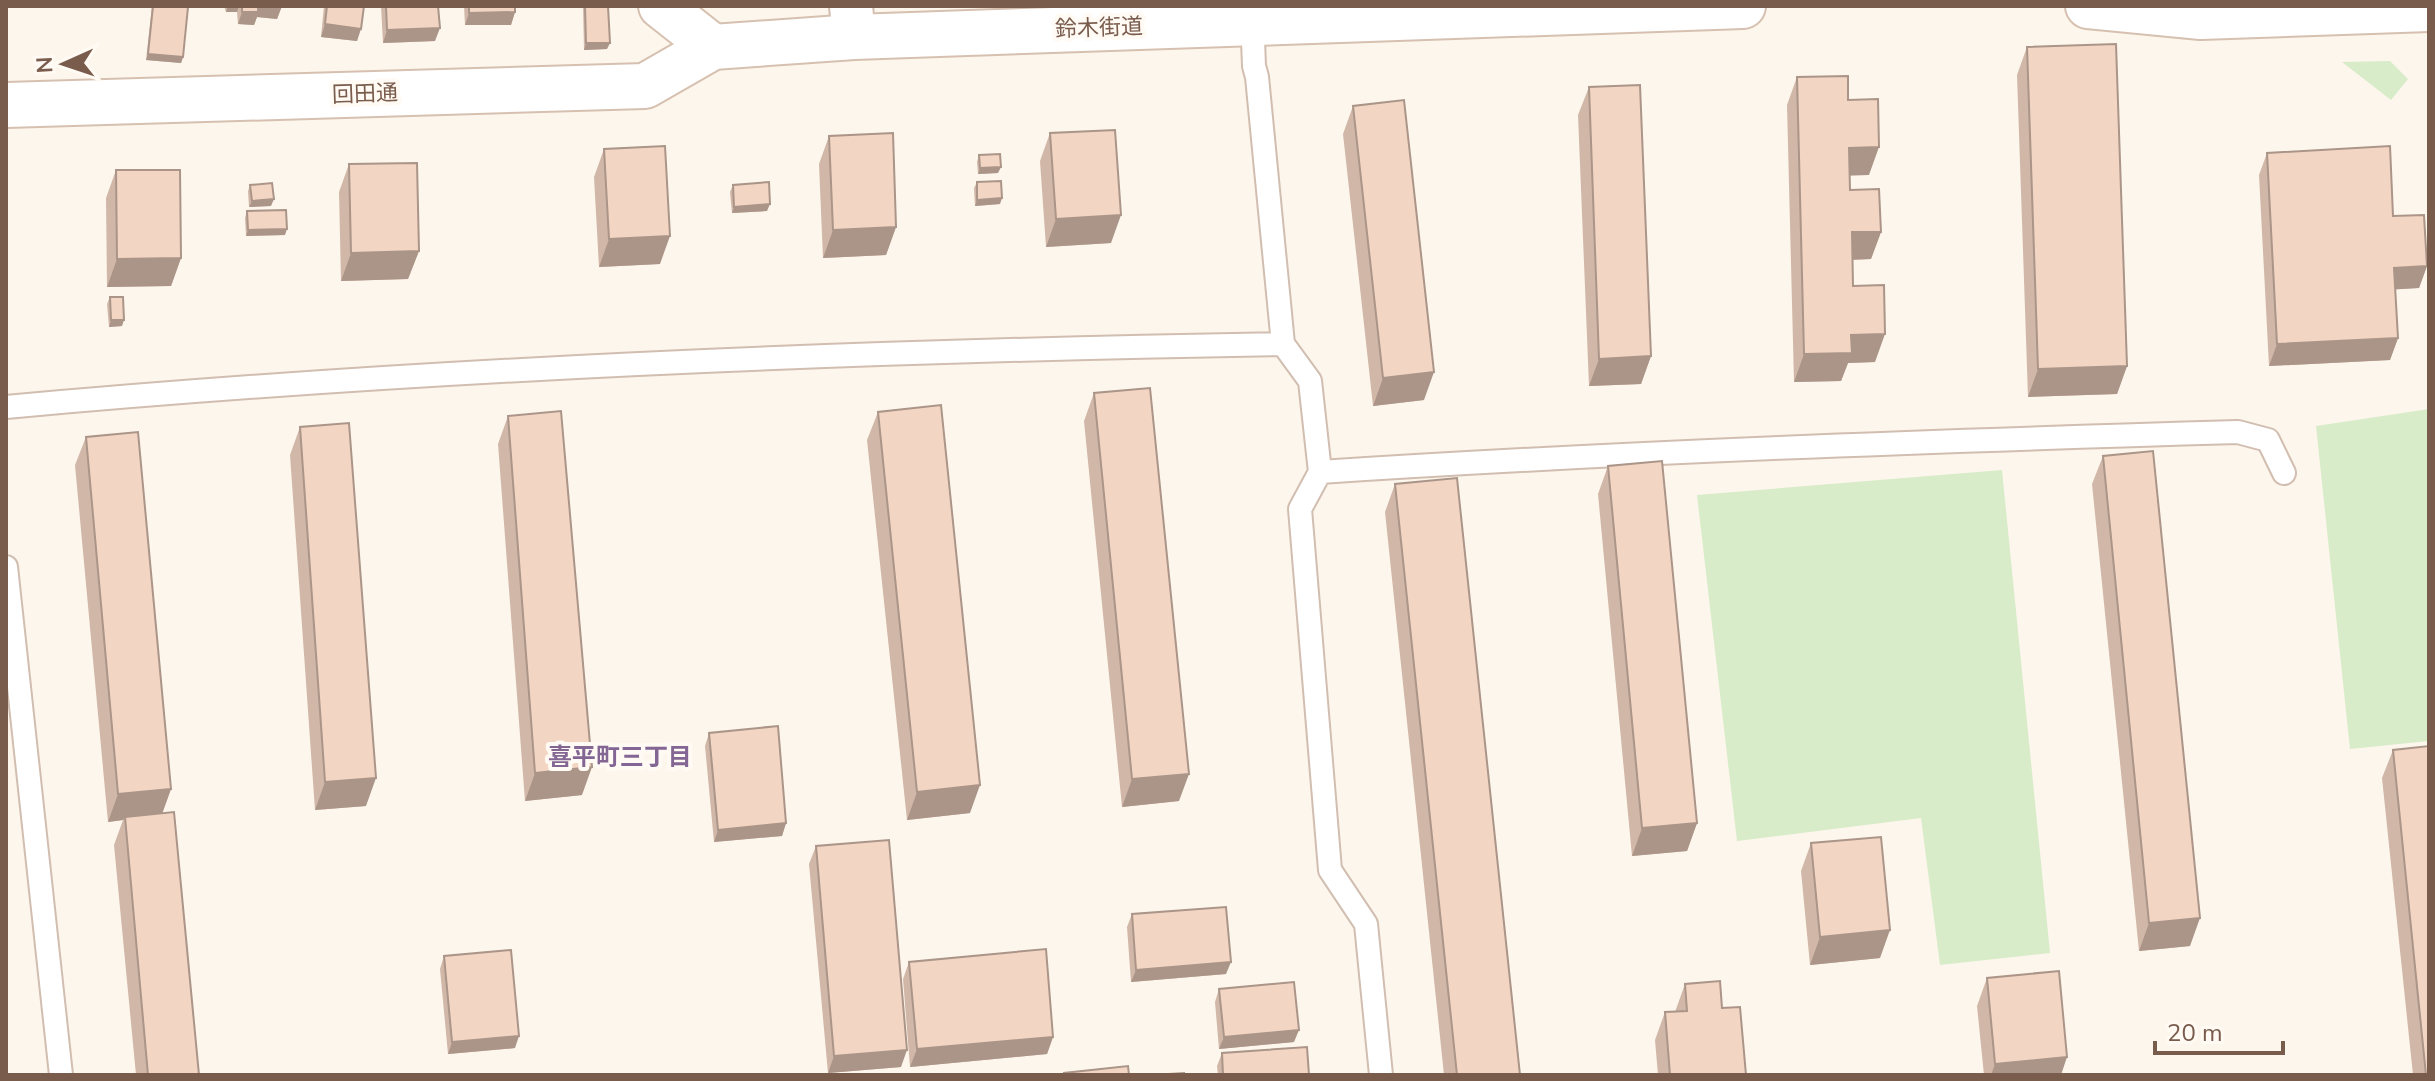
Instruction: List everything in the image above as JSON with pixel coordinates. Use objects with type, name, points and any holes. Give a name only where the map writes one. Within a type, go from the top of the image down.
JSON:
[{"type":"main road","points":[[661,6],[713,47]]},
{"type":"main road","name":"鈴木街道","points":[[713,47],[852,22],[1743,6]]},
{"type":"main road","points":[[2112,7],[2201,17],[2429,9]]},
{"type":"main road","name":"回田通","points":[[6,105],[645,86],[713,47]]},
{"type":"lane","points":[[1252,14],[1283,344],[1310,381],[1320,472],[1300,509],[1330,870],[1366,924],[1381,1075]]},
{"type":"lane","points":[[6,407],[466,374],[1039,348],[1283,344]]},
{"type":"lane","points":[[1320,472],[1557,456],[2238,432],[2268,440],[2284,473]]},
{"type":"lane","points":[[6,567],[61,1075]]},
{"type":"green space","points":[[2390,61],[2408,79],[2391,100],[2342,62]]},
{"type":"green space","points":[[2429,409],[2429,741],[2350,749],[2316,426]]},
{"type":"green space","points":[[2002,470],[2050,953],[1940,965],[1921,818],[1737,841],[1697,495]]},
{"type":"building","points":[[153,6],[188,7],[183,57],[148,54]]},
{"type":"building","points":[[242,6],[258,6],[258,12],[242,12]]},
{"type":"building","points":[[327,6],[364,6],[361,29],[325,24]]},
{"type":"building","points":[[386,6],[438,6],[440,28],[387,30]]},
{"type":"building","points":[[469,6],[515,6],[515,12],[469,13]]},
{"type":"building","points":[[585,6],[608,6],[610,43],[586,43]]},
{"type":"building","points":[[2116,44],[2127,366],[2038,369],[2027,47]]},
{"type":"building","points":[[1848,76],[1848,100],[1878,99],[1879,147],[1849,148],[1850,190],[1879,189],[1881,232],[1852,232],[1853,286],[1884,285],[1885,334],[1851,335],[1852,353],[1804,354],[1797,77]]},
{"type":"building","points":[[1640,85],[1651,356],[1599,359],[1589,87]]},
{"type":"building","points":[[1404,100],[1434,372],[1383,378],[1353,106]]},
{"type":"building","points":[[1115,130],[1121,215],[1056,219],[1050,133]]},
{"type":"building","points":[[893,133],[896,227],[833,230],[829,136]]},
{"type":"building","points":[[665,146],[670,236],[609,239],[604,149]]},
{"type":"building","points":[[2390,146],[2393,216],[2424,215],[2427,266],[2394,268],[2398,338],[2277,344],[2267,153]]},
{"type":"building","points":[[1000,154],[1001,167],[980,168],[979,155]]},
{"type":"building","points":[[417,163],[419,251],[351,253],[349,164]]},
{"type":"building","points":[[116,170],[180,170],[181,258],[117,259]]},
{"type":"building","points":[[1001,181],[1002,198],[977,200],[977,182]]},
{"type":"building","points":[[769,182],[770,204],[734,207],[733,185]]},
{"type":"building","points":[[272,183],[274,199],[252,201],[250,185]]},
{"type":"building","points":[[286,210],[287,229],[248,230],[247,211]]},
{"type":"building","points":[[110,297],[123,297],[124,320],[111,320]]},
{"type":"building","points":[[1150,388],[1189,774],[1132,779],[1094,393]]},
{"type":"building","points":[[941,405],[980,785],[917,792],[878,412]]},
{"type":"building","points":[[561,411],[592,767],[535,773],[508,416]]},
{"type":"building","points":[[349,423],[376,778],[325,782],[300,427]]},
{"type":"building","points":[[138,432],[171,789],[118,794],[86,437]]},
{"type":"building","points":[[2153,451],[2200,918],[2149,923],[2103,456]]},
{"type":"building","points":[[1662,461],[1697,823],[1642,828],[1608,466]]},
{"type":"building","points":[[1457,478],[1520,1075],[1457,1075],[1395,484]]},
{"type":"building","points":[[778,726],[786,823],[718,830],[709,733]]},
{"type":"building","points":[[2429,746],[2429,1075],[2426,1075],[2393,750]]},
{"type":"building","points":[[174,812],[199,1075],[148,1075],[125,817]]},
{"type":"building","points":[[1881,837],[1890,930],[1820,937],[1811,843]]},
{"type":"building","points":[[889,840],[907,1050],[834,1056],[816,846]]},
{"type":"building","points":[[1226,907],[1231,962],[1136,970],[1132,914]]},
{"type":"building","points":[[1046,949],[1053,1037],[917,1049],[909,962]]},
{"type":"building","points":[[511,950],[519,1036],[452,1042],[444,956]]},
{"type":"building","points":[[2059,971],[2067,1057],[1995,1064],[1987,978]]},
{"type":"building","points":[[1720,981],[1722,1008],[1740,1007],[1746,1075],[1670,1075],[1665,1012],[1687,1011],[1685,984]]},
{"type":"building","points":[[1294,982],[1299,1030],[1224,1037],[1219,989]]},
{"type":"building","points":[[1307,1047],[1309,1075],[1223,1075],[1222,1053]]},
{"type":"building","points":[[1128,1066],[1129,1075],[1064,1075],[1064,1073]]},
{"type":"district","name":"喜平町三丁目","points":[[620,757]]}]
